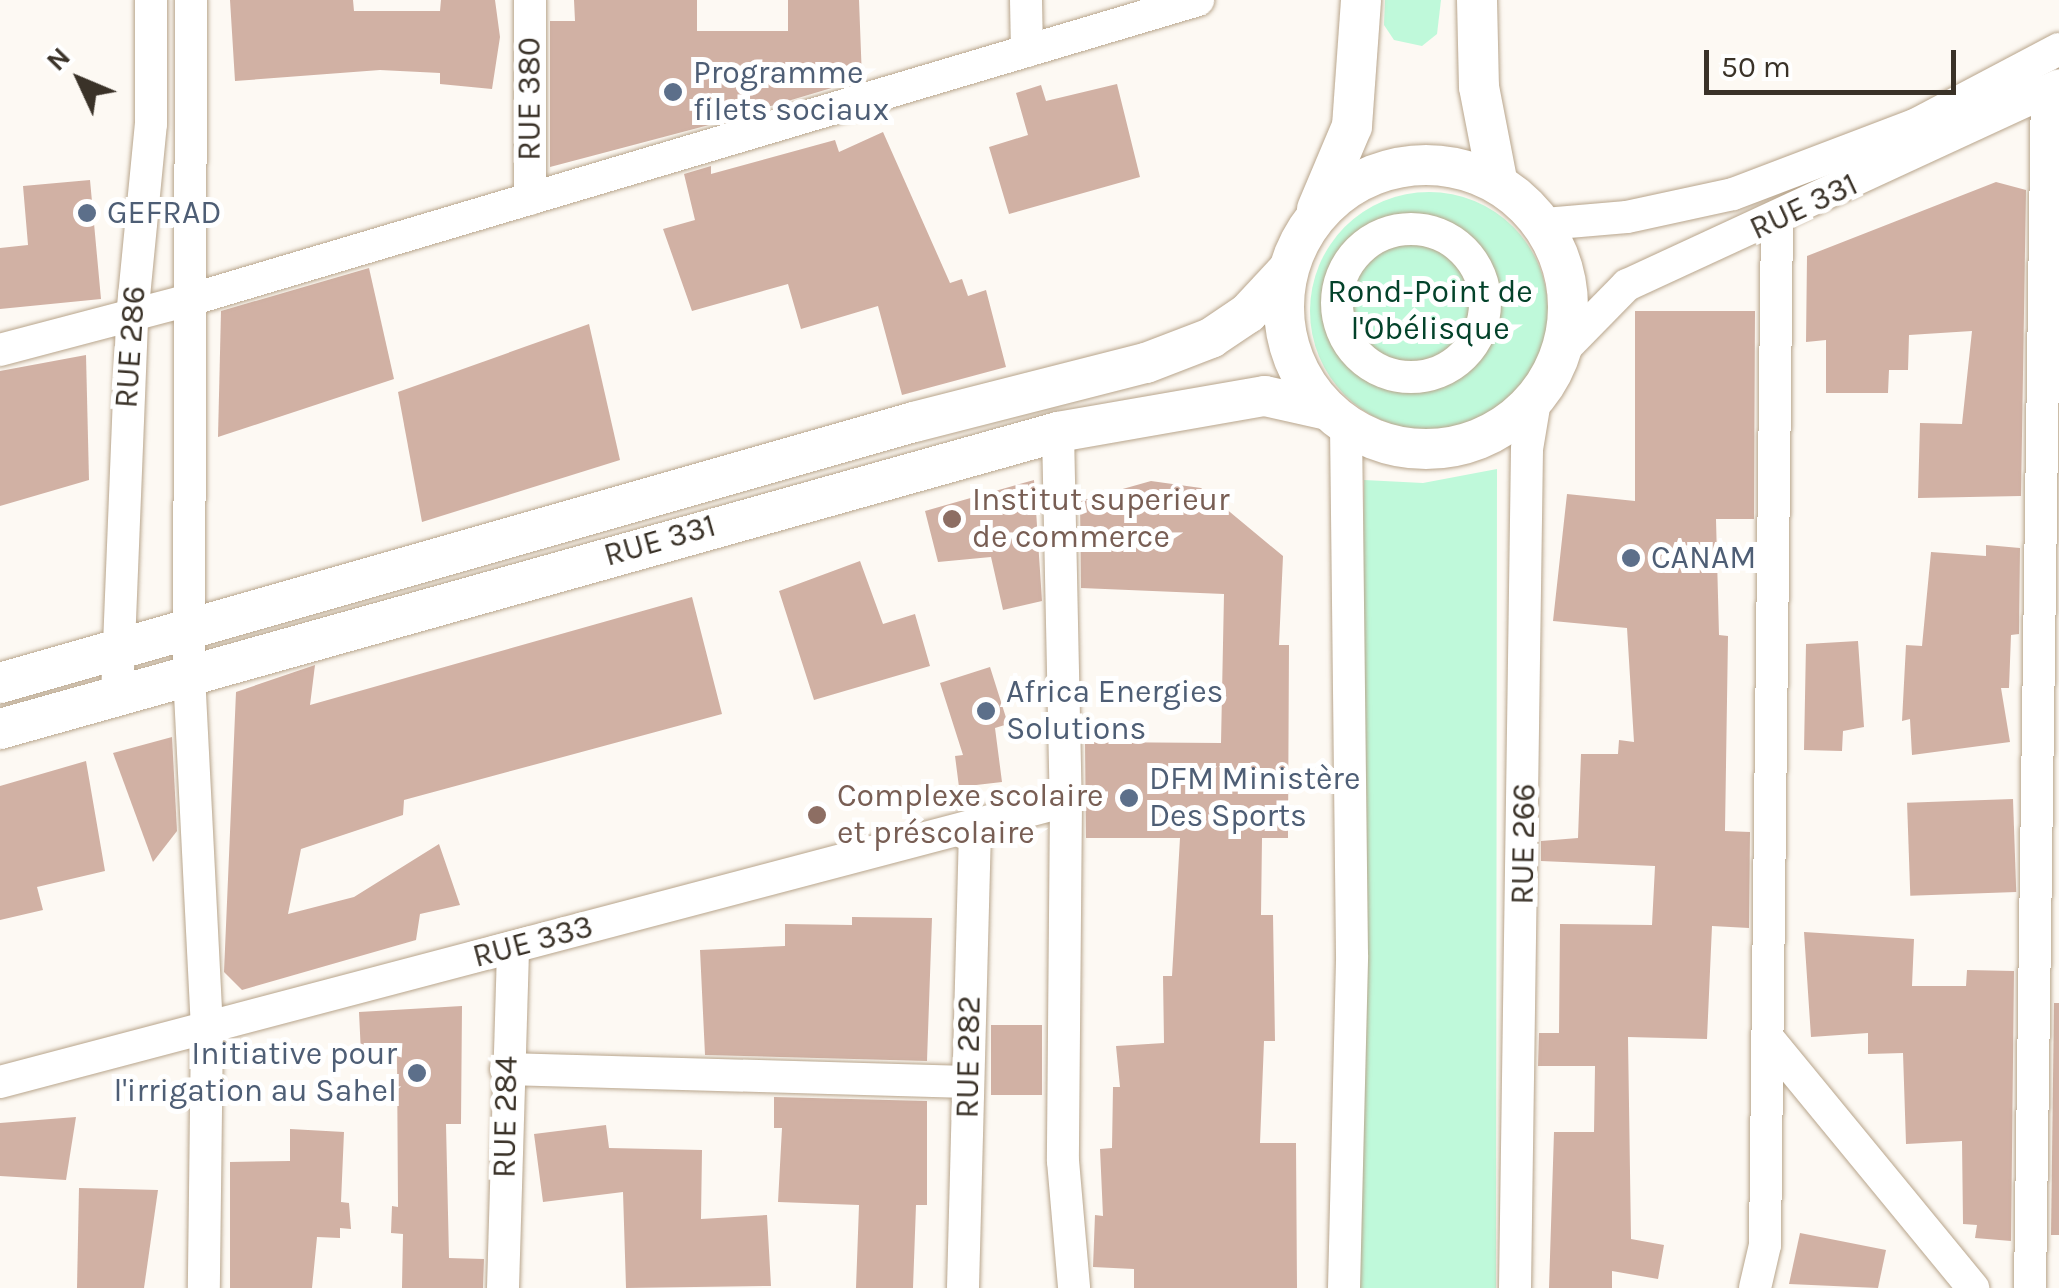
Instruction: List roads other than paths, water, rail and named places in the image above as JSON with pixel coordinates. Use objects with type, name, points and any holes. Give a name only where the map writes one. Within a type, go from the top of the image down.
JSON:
[{"type":"main road","points":[[1312,221],[1350,186],[1397,166],[1448,164],[1497,180],[1545,224],[1569,284],[1564,349],[1535,401],[1488,437],[1430,452],[1372,441],[1337,416],[1301,378],[1287,345],[1287,272],[1352,126],[1361,0]]},
{"type":"main road","points":[[1478,0],[1478,87],[1497,180]]},
{"type":"main road","name":"RUE 331","points":[[0,684],[895,427],[1146,363],[1211,338],[1248,313],[1287,272]]},
{"type":"main road","name":"RUE 331","points":[[0,729],[1058,432],[1265,396],[1337,416]]},
{"type":"street","name":"RUE 286","points":[[116,695],[132,317],[151,124],[151,0]]},
{"type":"street","points":[[192,0],[186,301],[193,628],[188,674],[206,1028],[204,1288]]},
{"type":"street","name":"RUE 380","points":[[530,0],[530,199]]},
{"type":"street","points":[[1026,0],[1027,51]]},
{"type":"street","points":[[0,350],[132,317],[1198,0]]},
{"type":"street","name":"RUE 331","points":[[1545,224],[1627,217],[1733,194],[1915,125],[2059,50]]},
{"type":"street","points":[[2030,1288],[2045,1118],[2053,88]]},
{"type":"street","name":"RUE 331","points":[[1564,349],[1626,286],[1777,221],[2053,88]]},
{"type":"street","points":[[1756,1288],[1765,1245],[1777,221]]},
{"type":"street","points":[[1430,230],[1472,259],[1486,308],[1465,355],[1424,376],[1400,377],[1358,356],[1345,337],[1338,292],[1358,250],[1380,235],[1430,230]]},
{"type":"street","name":"RUE 266","points":[[1514,1288],[1526,448],[1535,401]]},
{"type":"street","points":[[1337,416],[1352,955],[1344,1288]]},
{"type":"street","points":[[1058,432],[1066,802],[1063,1160],[1074,1288]]},
{"type":"street","name":"RUE 333","points":[[0,1082],[1066,802]]},
{"type":"street","name":"RUE 282","points":[[963,1288],[974,825]]},
{"type":"street","name":"RUE 284","points":[[503,1288],[506,1069],[514,947]]},
{"type":"street","points":[[1767,1037],[1973,1288]]},
{"type":"street","points":[[506,1069],[968,1082]]},
{"type":"street","points":[[1936,1288],[1945,1254]]},
{"type":"place","name":"Programme filets sociaux","points":[[673,92]]},
{"type":"place","name":"GEFRAD","points":[[87,213]]},
{"type":"place","name":"Institut superieur de commerce","points":[[952,519]]},
{"type":"place","name":"CANAM","points":[[1631,558]]},
{"type":"place","name":"Africa Energies Solutions","points":[[986,711]]},
{"type":"place","name":"DFM Ministère Des Sports","points":[[1129,798]]},
{"type":"place","name":"Complexe scolaire et préscolaire","points":[[817,815]]},
{"type":"place","name":"Initiative pour l'irrigation au Sahel","points":[[417,1073]]},
{"type":"park label","name":"Rond-Point de l'Obélisque","points":[[1430,312]]}]
